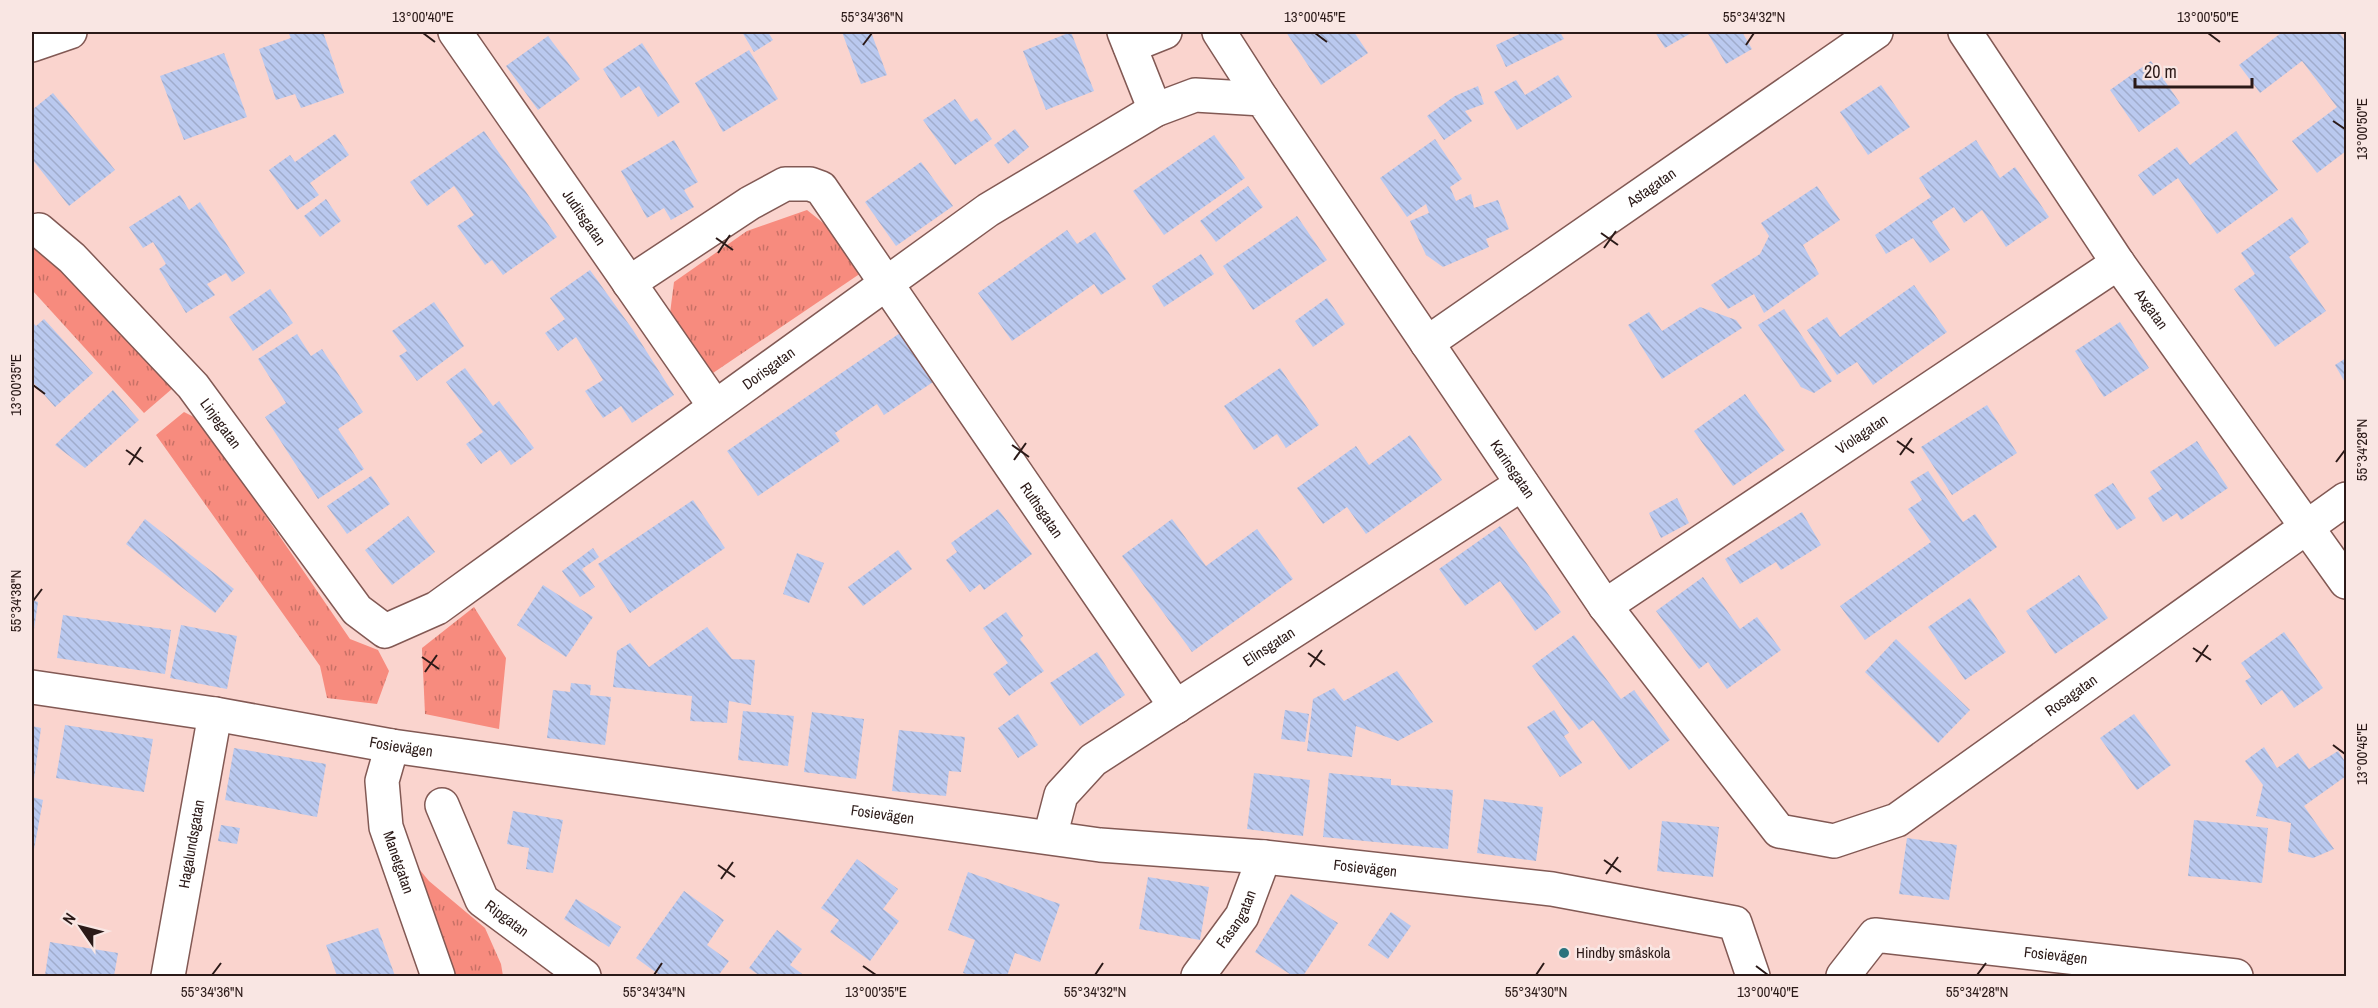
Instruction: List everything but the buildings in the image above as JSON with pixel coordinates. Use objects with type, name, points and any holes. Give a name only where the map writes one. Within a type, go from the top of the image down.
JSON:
[{"type":"street","points":[[32,45],[70,32]]},
{"type":"street","name":"Juditsgatan","points":[[455,32],[714,405]]},
{"type":"street","points":[[1165,32],[1127,39],[1155,110],[1195,95],[1262,99]]},
{"type":"street","name":"Karinsgatan","points":[[1219,32],[1605,606],[1779,831]]},
{"type":"street","name":"Astagatan","points":[[1427,343],[1876,32]]},
{"type":"street","name":"Axgatan","points":[[1965,32],[2118,263],[2346,582]]},
{"type":"street","name":"Dorisgatan","points":[[385,631],[437,608],[714,405],[988,210],[1155,110]]},
{"type":"street","name":"Ruthsgatan","points":[[629,283],[750,203],[785,184],[810,184],[821,188],[1176,707]]},
{"type":"street","name":"Linjegatan","points":[[39,230],[72,258],[193,386],[357,610],[385,631]]},
{"type":"street","name":"Violagatan","points":[[1605,606],[2118,263]]},
{"type":"street","name":"Elinsgatan","points":[[1050,837],[1061,795],[1093,760],[1522,484]]},
{"type":"street","name":"Rosagatan","points":[[1779,831],[1834,841],[1898,820],[2346,499]]},
{"type":"street","name":"Fosievägen","points":[[32,687],[215,714],[392,746],[1100,845],[1263,857],[1552,889],[1735,923],[1753,976]]},
{"type":"street","name":"Hagalundsgatan","points":[[168,976],[215,714]]},
{"type":"street","name":"Manetgatan","points":[[392,746],[382,781],[386,826],[438,976]]},
{"type":"street","name":"Ripgatan","points":[[442,806],[482,900],[585,976]]},
{"type":"street","name":"Fasangatan","points":[[1198,976],[1242,916],[1263,857]]},
{"type":"street","name":"Fosievägen","points":[[1843,976],[1875,935],[2235,976]]},
{"type":"green space","points":[[807,210],[832,230],[864,271],[713,373],[669,321],[674,282],[747,231]]},
{"type":"green space","points":[[32,234],[173,388],[144,413],[32,290]]},
{"type":"green space","points":[[184,412],[200,420],[350,639],[378,650],[389,671],[377,704],[327,698],[320,666],[156,435]]},
{"type":"green space","points":[[474,607],[506,658],[499,729],[425,714],[422,648]]},
{"type":"green space","points":[[405,852],[429,881],[485,928],[501,964],[503,976],[443,976]]},
{"type":"place","name":"Hindby småskola","points":[[1564,953]]}]
